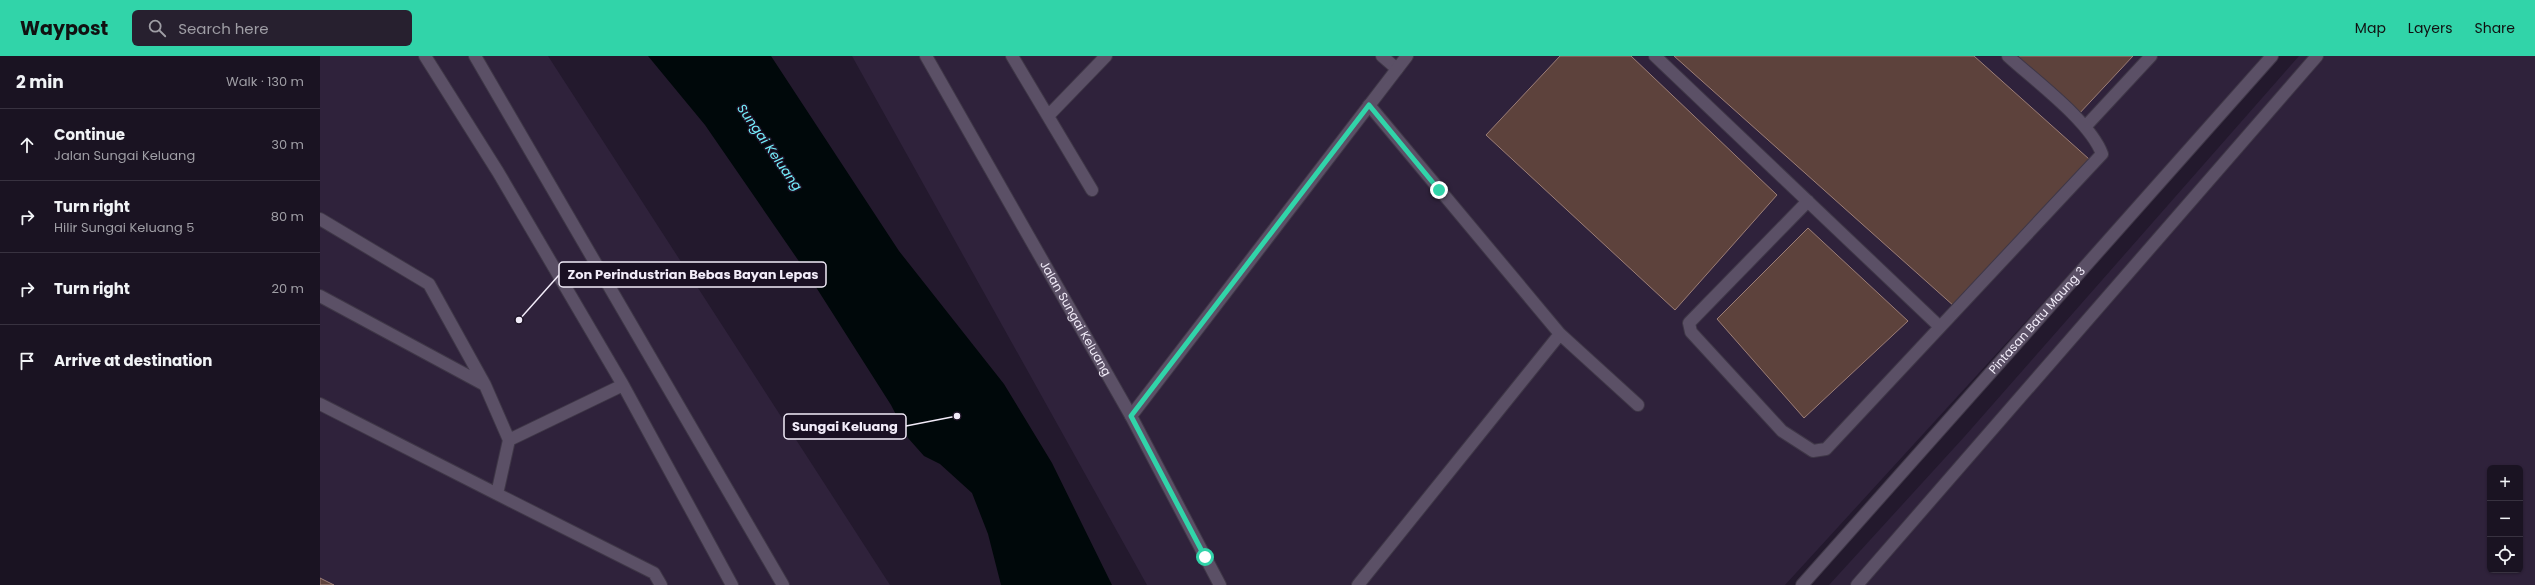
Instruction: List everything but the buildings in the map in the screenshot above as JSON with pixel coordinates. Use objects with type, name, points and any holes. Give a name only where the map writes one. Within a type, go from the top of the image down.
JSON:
[{"type":"street","points":[[425,56],[498,172],[623,385],[732,585]]},
{"type":"street","points":[[475,56],[783,585]]},
{"type":"street","name":"Jalan Sungai Keluang","points":[[926,56],[1131,416],[1220,585]]},
{"type":"street","points":[[1012,56],[1092,190]]},
{"type":"street","points":[[1048,116],[1106,56]]},
{"type":"street","points":[[1382,56],[1397,69]]},
{"type":"street","points":[[1131,416],[1407,56]]},
{"type":"street","points":[[1655,56],[1940,327]]},
{"type":"street","points":[[1808,200],[1689,323],[1691,332],[1782,432],[1812,451],[1826,449],[2102,154],[2097,141],[2085,127],[2008,56]]},
{"type":"street","points":[[2085,127],[2151,56]]},
{"type":"street","name":"Pintasan Batu Maung 3","points":[[1802,585],[2272,56]]},
{"type":"street","points":[[1858,585],[2317,56]]},
{"type":"street","points":[[1369,105],[1560,334],[1638,405]]},
{"type":"street","points":[[320,220],[429,284],[485,385],[510,440],[496,494]]},
{"type":"street","points":[[320,296],[485,385]]},
{"type":"street","points":[[1358,585],[1560,334]]},
{"type":"street","points":[[510,440],[623,385]]},
{"type":"street","points":[[320,404],[654,573],[661,585]]},
{"type":"shaded area","points":[[320,56],[548,56],[890,585],[320,585]]},
{"type":"shaded area","points":[[852,56],[2269,56],[1785,585],[1147,585]]},
{"type":"shaded area","points":[[2299,56],[2535,56],[2535,585],[1829,585],[1965,436]]},
{"type":"water","points":[[648,56],[771,56],[899,251],[1004,384],[1052,463],[1112,585],[1001,585],[988,534],[972,493],[940,464],[924,456],[908,438],[891,405],[807,273],[705,125]]},
{"type":"place","name":"Zon Perindustrian Bebas Bayan Lepas","points":[[519,320]]},
{"type":"place","name":"Sungai Keluang","points":[[957,416]]},
{"type":"route","points":[[1205,557],[1131,416],[1369,105],[1439,190]]}]
